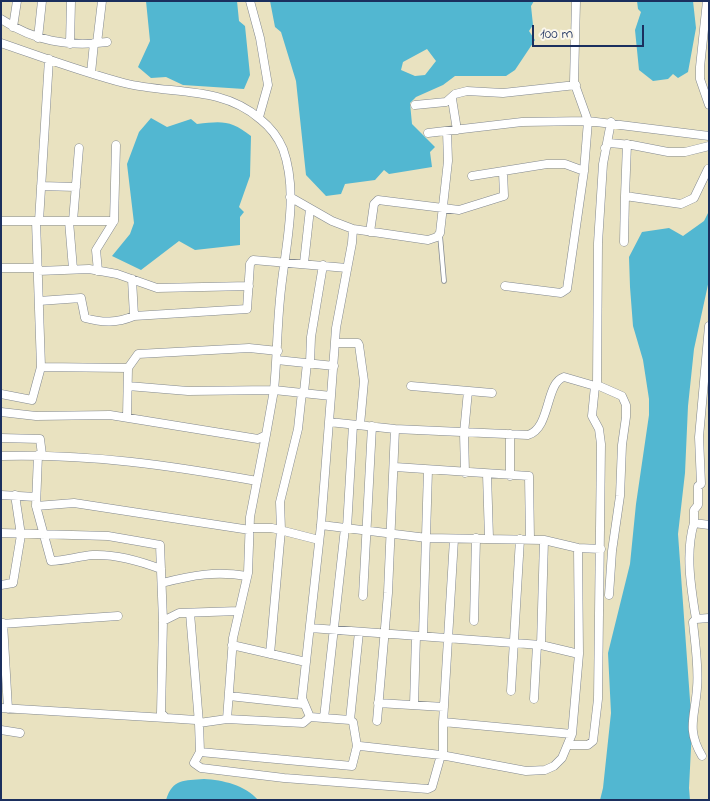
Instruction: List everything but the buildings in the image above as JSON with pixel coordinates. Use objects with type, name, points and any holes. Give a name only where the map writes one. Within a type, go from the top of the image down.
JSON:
[{"type":"street","points":[[13,27],[17,1]]},
{"type":"street","points":[[38,38],[42,1]]},
{"type":"street","points":[[70,44],[71,1]]},
{"type":"street","points":[[91,73],[102,1]]},
{"type":"street","points":[[250,1],[260,38],[268,85],[258,117]]},
{"type":"street","points":[[505,286],[561,293],[567,289],[584,171],[588,121],[574,82],[576,1]]},
{"type":"street","points":[[707,1],[700,79],[709,105]]},
{"type":"street","points":[[1,19],[13,27],[38,38],[70,44],[107,42]]},
{"type":"street","points":[[1,43],[126,84],[192,91],[226,98],[249,109],[271,128],[282,148],[289,173],[290,197],[278,350],[274,390],[250,529],[247,576],[232,645],[227,719]]},
{"type":"street","points":[[1,394],[32,400],[41,368],[37,221],[49,59]]},
{"type":"street","points":[[414,106],[446,102],[452,99],[455,94],[467,91],[503,93],[576,85]]},
{"type":"street","points":[[452,99],[457,130]]},
{"type":"street","points":[[428,133],[522,122],[588,121],[611,122],[709,136]]},
{"type":"street","points":[[568,745],[588,744],[595,737],[601,549],[600,432],[592,416],[596,386],[600,317],[598,243],[605,148],[611,122]]},
{"type":"street","points":[[290,197],[310,209],[353,229],[428,240],[437,237],[440,233],[448,161],[447,131]]},
{"type":"street","points":[[605,148],[610,143],[626,144],[677,153],[709,146]]},
{"type":"street","points":[[624,242],[626,144]]},
{"type":"street","points":[[98,271],[96,250],[114,221],[116,146]]},
{"type":"street","points":[[73,269],[71,221],[79,148]]},
{"type":"street","points":[[472,176],[565,164],[584,171]]},
{"type":"street","points":[[625,196],[680,204],[694,198],[708,169]]},
{"type":"street","points":[[370,232],[374,204],[378,200],[443,206],[453,210],[465,209],[505,195],[502,172]]},
{"type":"street","points":[[41,186],[76,187]]},
{"type":"street","points":[[304,263],[310,209]]},
{"type":"street","points":[[1,222],[114,221]]},
{"type":"street","points":[[310,717],[303,704],[306,662],[321,525],[336,328],[348,268],[353,229]]},
{"type":"street","points":[[39,301],[81,298],[85,318],[104,322],[124,320],[134,316],[247,309],[251,261],[284,261],[348,268]]},
{"type":"street","points":[[270,654],[281,530],[280,502],[298,429],[323,265]]},
{"type":"street","points":[[1,268],[98,271],[132,279],[157,288],[249,286]]},
{"type":"street","points":[[132,279],[134,316]]},
{"type":"street","points":[[702,756],[694,743],[692,728],[697,688],[693,622],[696,619],[690,571],[690,544],[694,523],[694,510],[698,505],[698,486],[701,484],[699,437],[709,326]]},
{"type":"street","points":[[324,718],[357,425],[364,382],[360,346],[358,343],[336,344]]},
{"type":"street","points":[[127,418],[128,368],[138,354],[250,348],[278,350]]},
{"type":"street","points":[[277,360],[334,366]]},
{"type":"street","points":[[41,368],[128,368]]},
{"type":"street","points":[[329,422],[395,428],[528,435],[537,430],[547,410],[556,383],[560,378],[564,377],[596,386],[622,396],[627,411],[622,445],[620,496],[612,551],[609,595]]},
{"type":"street","points":[[128,386],[180,391],[274,390],[332,396]]},
{"type":"street","points":[[411,386],[492,392]]},
{"type":"street","points":[[465,473],[464,432],[468,390]]},
{"type":"street","points":[[1,412],[36,416],[110,415],[258,439],[264,438],[266,435]]},
{"type":"street","points":[[363,596],[372,426]]},
{"type":"street","points":[[377,721],[383,634],[388,594],[395,467],[395,428]]},
{"type":"street","points":[[510,434],[510,476]]},
{"type":"street","points":[[1,438],[40,439],[36,506],[51,561],[93,555],[107,556],[141,562],[161,569]]},
{"type":"street","points":[[1,456],[40,455],[149,462],[257,481]]},
{"type":"street","points":[[395,467],[530,477],[530,539]]},
{"type":"street","points":[[414,705],[427,538],[428,470]]},
{"type":"street","points":[[488,474],[489,538]]},
{"type":"street","points":[[1,495],[36,497]]},
{"type":"street","points":[[1,586],[13,583],[21,535],[15,495]]},
{"type":"street","points":[[36,506],[74,503],[250,529],[281,530],[319,540]]},
{"type":"street","points":[[694,523],[709,525]]},
{"type":"street","points":[[321,525],[427,538],[544,540],[578,548],[601,549]]},
{"type":"street","points":[[1,533],[45,536],[108,536],[159,544],[163,621],[161,712],[166,718]]},
{"type":"street","points":[[474,621],[476,538]]},
{"type":"street","points":[[190,613],[200,752],[194,763],[201,768],[344,782],[430,788],[442,756],[454,539]]},
{"type":"street","points":[[511,691],[520,539]]},
{"type":"street","points":[[534,699],[540,645],[544,540]]},
{"type":"street","points":[[357,746],[442,756],[537,771],[554,766],[562,758],[572,734],[579,654],[578,548]]},
{"type":"street","points":[[162,583],[200,573],[228,573],[247,576]]},
{"type":"street","points":[[163,621],[179,613],[239,611]]},
{"type":"street","points":[[118,616],[2,623],[5,708],[193,718],[199,723],[227,719],[303,723],[310,717],[350,720]]},
{"type":"street","points":[[696,619],[709,618]]},
{"type":"street","points":[[310,628],[540,645],[579,654]]},
{"type":"street","points":[[344,782],[352,766],[357,746],[353,722],[350,720],[359,632]]},
{"type":"street","points":[[232,645],[306,662]]},
{"type":"street","points":[[229,696],[303,704]]},
{"type":"street","points":[[378,703],[444,707]]},
{"type":"street","points":[[443,722],[572,734]]},
{"type":"street","points":[[1,730],[20,732]]},
{"type":"street","points":[[200,752],[352,766]]},
{"type":"lane","points":[[440,233],[444,281]]},
{"type":"water","points":[[146,1],[237,1],[239,21],[245,26],[250,75],[244,89],[183,85],[166,77],[151,78],[138,67],[150,41]]},
{"type":"water","points":[[270,1],[534,1],[531,6],[533,25],[529,31],[535,40],[515,70],[506,76],[455,76],[443,85],[416,97],[410,103],[412,124],[435,147],[430,152],[432,167],[389,174],[384,170],[375,180],[345,184],[341,194],[326,196],[306,175],[296,81],[281,32],[275,27]],"holes":[[[427,49],[436,61],[425,75],[415,76],[401,70],[403,62]]]},
{"type":"water","points":[[637,1],[693,1],[696,28],[688,72],[678,78],[673,74],[668,79],[653,81],[639,70],[635,30],[641,12],[638,9]]},
{"type":"water","points":[[151,118],[167,127],[191,119],[197,124],[213,122],[232,124],[251,136],[250,176],[239,207],[244,212],[240,217],[240,245],[195,250],[179,241],[141,270],[112,256],[130,234],[134,223],[127,164],[139,132]]},
{"type":"water","points":[[709,211],[709,280],[694,349],[688,406],[685,473],[678,534],[692,728],[690,800],[600,800],[611,713],[608,653],[630,564],[636,504],[649,415],[649,399],[643,360],[633,326],[629,257],[642,232],[669,228],[683,236],[704,221]]},
{"type":"water","points":[[204,779],[233,784],[247,791],[258,800],[166,800],[176,784]]}]
